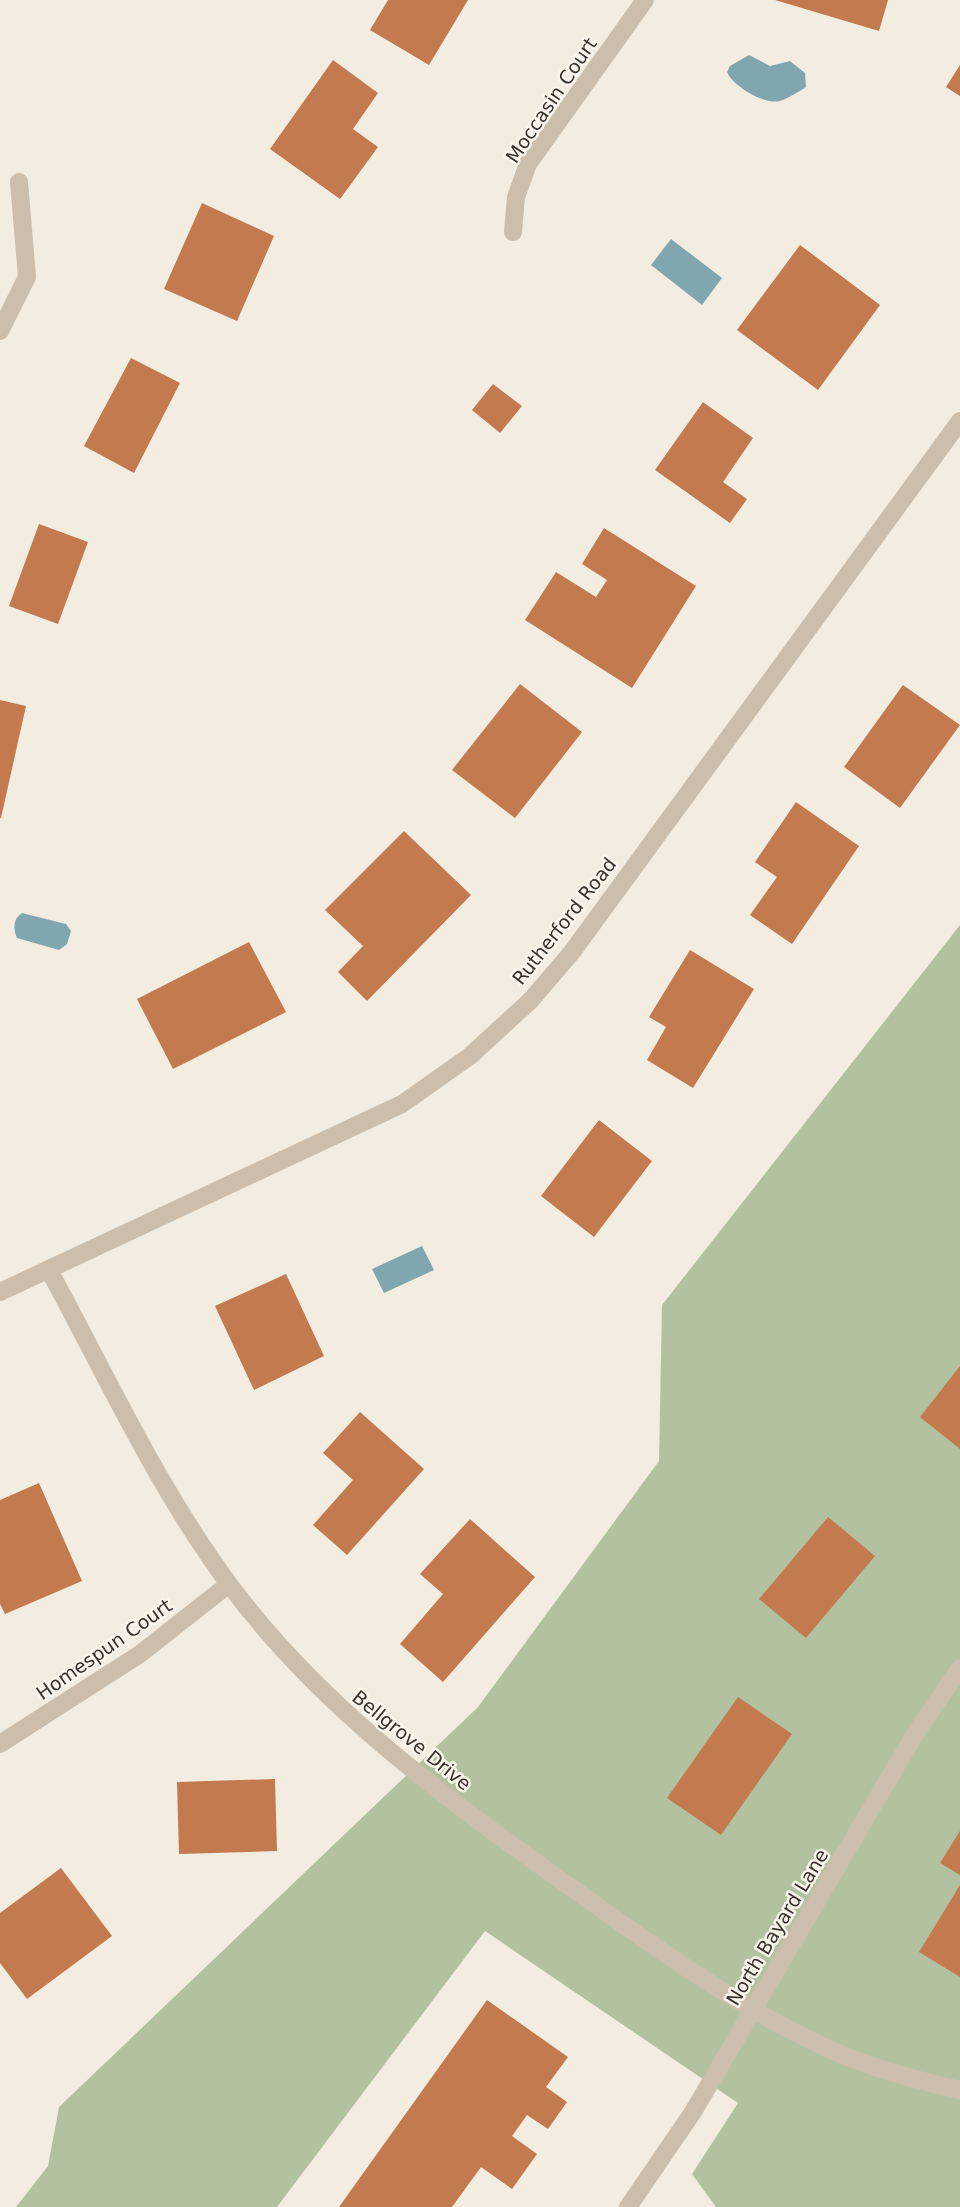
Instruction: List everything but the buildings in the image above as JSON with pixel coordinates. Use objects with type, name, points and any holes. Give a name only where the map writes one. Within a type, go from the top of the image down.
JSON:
[{"type":"street","name":"Moccasin Court","points":[[513,232],[516,197],[528,164],[645,0]]},
{"type":"street","points":[[0,331],[27,277],[19,182]]},
{"type":"street","name":"Rutherford Road","points":[[49,1270],[402,1104],[470,1056],[531,1000],[572,952],[960,421]]},
{"type":"street","points":[[0,1292],[49,1270]]},
{"type":"street","name":"Bellgrove Drive","points":[[49,1270],[178,1510],[229,1584],[293,1661],[359,1725],[487,1828],[645,1940],[752,2010],[829,2049],[911,2079],[960,2090]]},
{"type":"street","name":"Homespun Court","points":[[0,1744],[140,1654],[229,1584]]},
{"type":"street","name":"North Bayard Lane","points":[[628,2207],[694,2112],[915,1734],[960,1668]]},
{"type":"green space","points":[[960,925],[960,2207],[716,2207],[692,2174],[738,2103],[485,1931],[277,2207],[16,2207],[48,2166],[59,2107],[478,1707],[659,1461],[662,1305]]},
{"type":"water","points":[[749,55],[770,66],[790,61],[805,73],[806,87],[780,101],[766,100],[750,93],[727,72],[730,66]]},
{"type":"water","points":[[671,239],[722,278],[702,305],[651,265]]},
{"type":"water","points":[[22,913],[66,924],[71,931],[67,944],[59,950],[17,938],[15,924]]},
{"type":"water","points":[[422,1246],[434,1270],[384,1293],[372,1269]]}]
